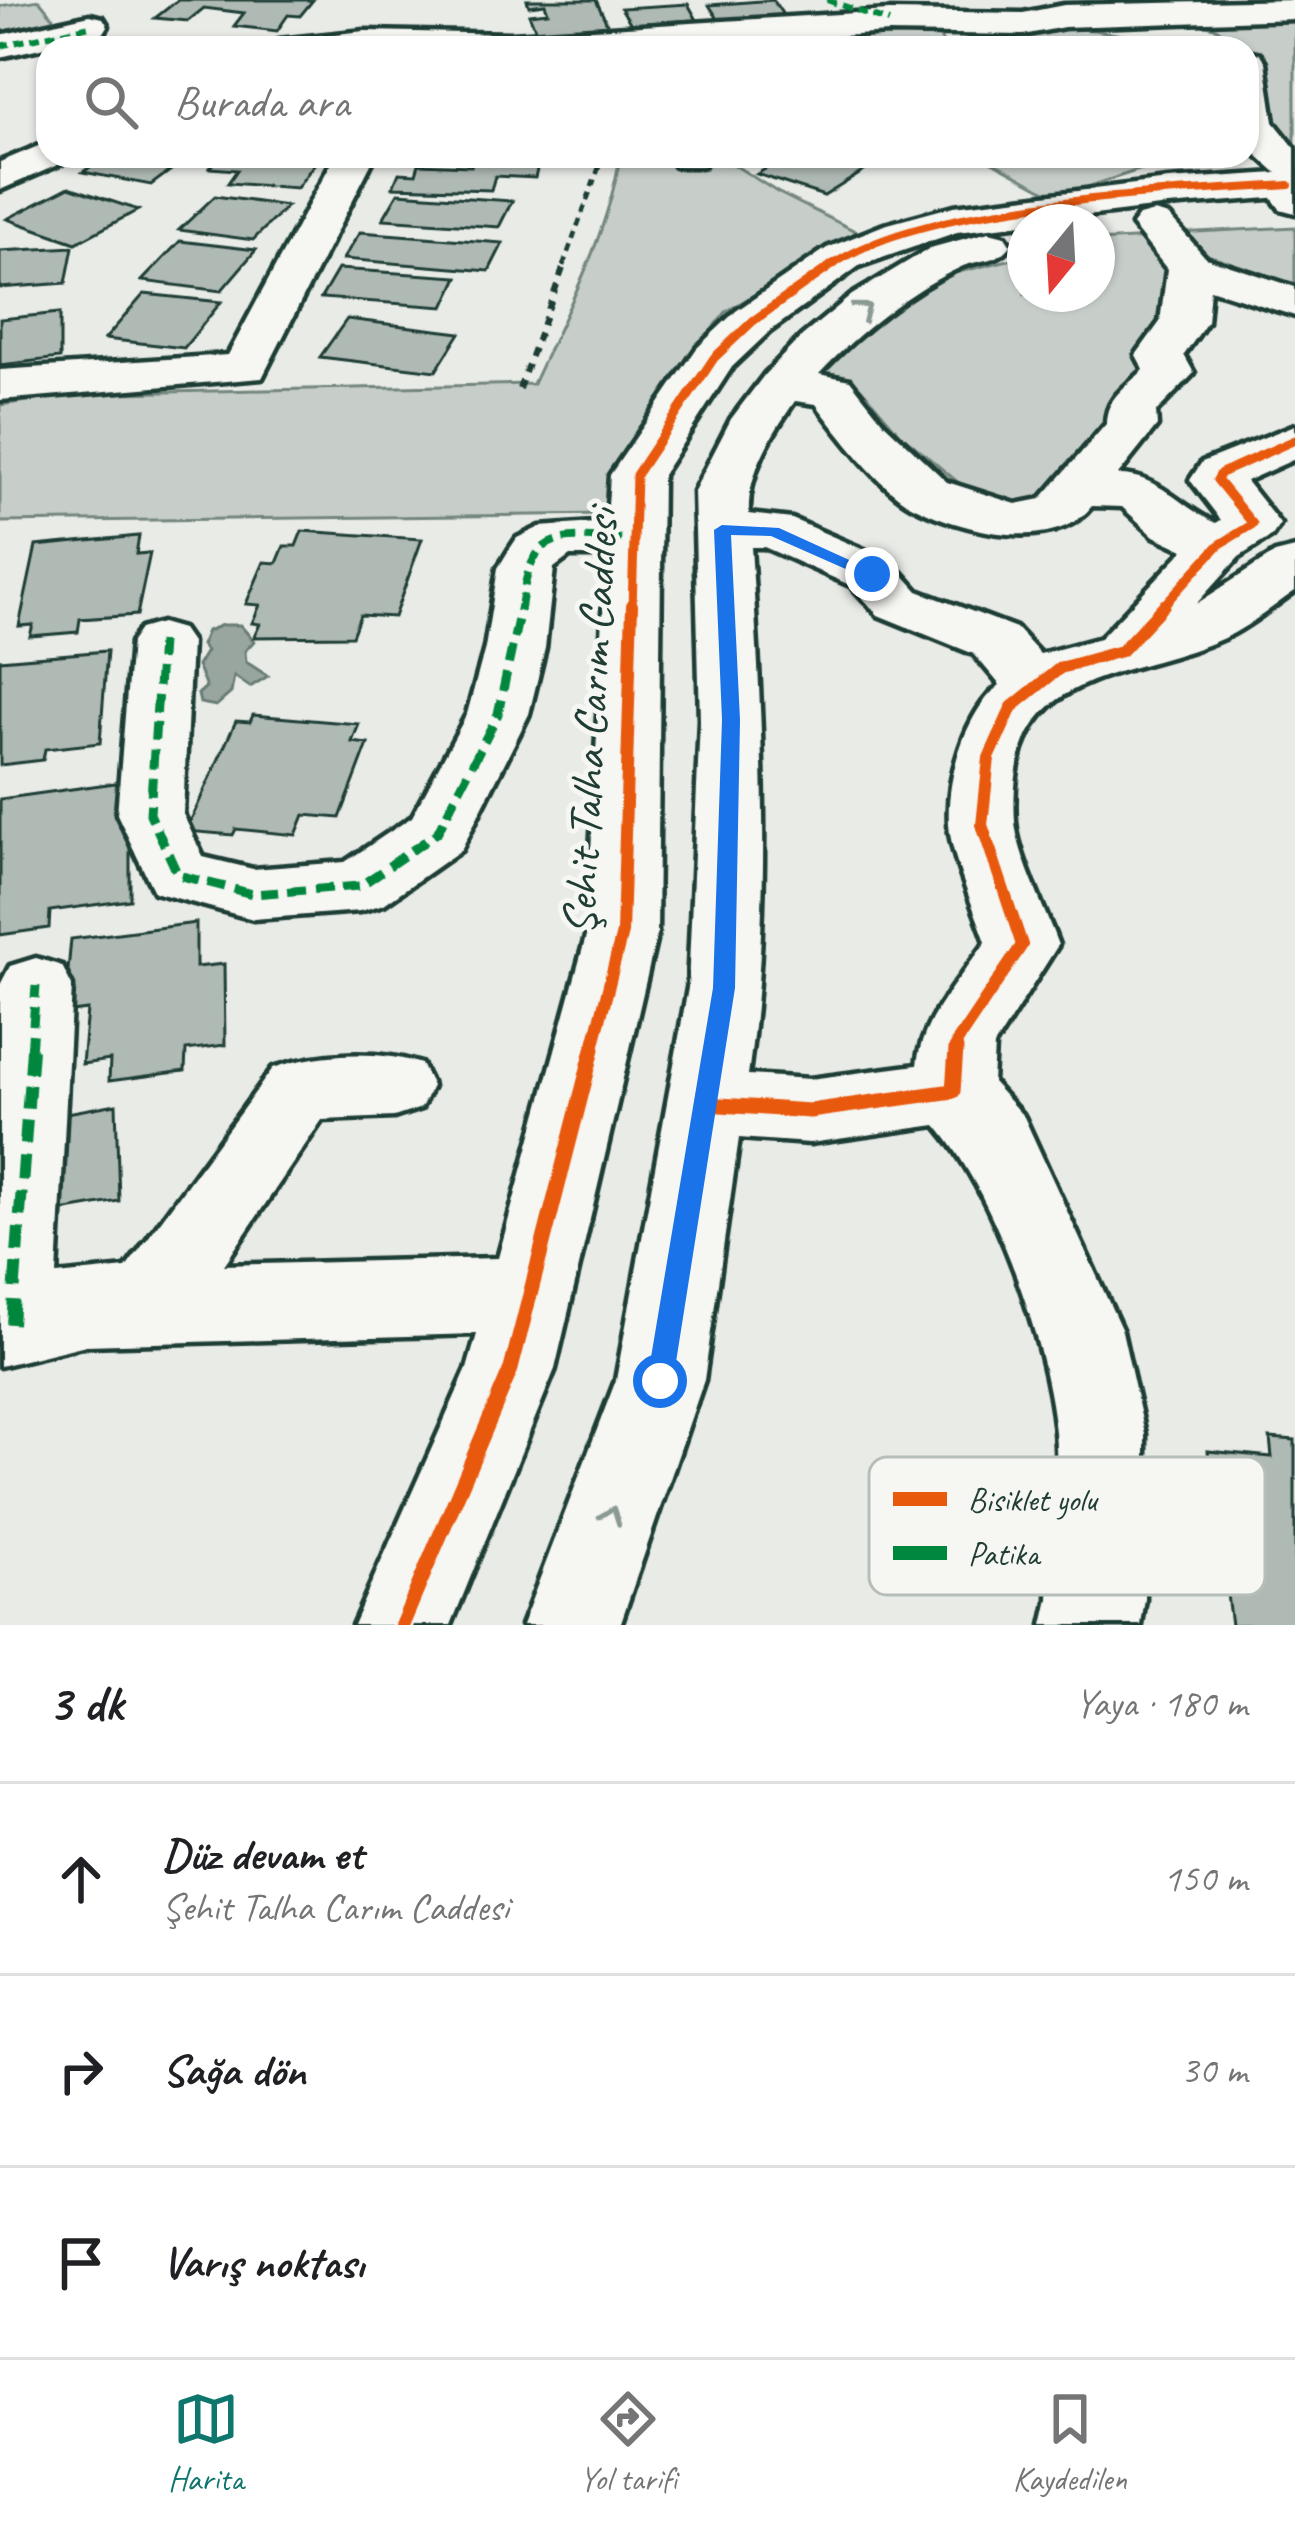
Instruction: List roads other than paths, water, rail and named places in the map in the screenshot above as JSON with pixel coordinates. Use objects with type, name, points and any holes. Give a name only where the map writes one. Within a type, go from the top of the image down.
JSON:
[{"type":"street","points":[[826,0],[889,22]]},
{"type":"street","points":[[1125,23],[1273,6]]},
{"type":"street","points":[[39,36],[93,22]]},
{"type":"street","points":[[750,36],[889,22],[1174,22],[1207,36]]},
{"type":"street","points":[[1125,23],[1176,36]]},
{"type":"street","points":[[435,35],[471,36]]},
{"type":"street","points":[[0,46],[36,37]]},
{"type":"street","points":[[1115,228],[1154,225],[1285,184],[1259,140]]},
{"type":"street","points":[[0,178],[36,160]]},
{"type":"street","points":[[0,385],[245,368],[349,168]]},
{"type":"street","name":"Şehit Talha Carım Caddesi","points":[[571,1625],[660,1381],[724,988],[731,720],[721,491],[749,430],[782,384],[868,305],[922,245],[1019,210],[1285,184]]},
{"type":"street","points":[[1154,225],[1190,268],[1295,302]]},
{"type":"street","name":"Şehit Talha Carım Caddesi","points":[[402,1625],[511,1369],[622,932],[636,475],[714,358],[794,289],[843,257],[922,245],[1007,240]]},
{"type":"street","points":[[782,384],[832,391],[866,434],[928,493],[1013,521],[1059,512],[1131,426],[1131,408],[1171,374],[1160,355],[1183,322],[1190,268]]},
{"type":"street","points":[[1121,651],[1219,544],[1253,524],[1217,481],[1221,473],[1295,440]]},
{"type":"street","points":[[1074,490],[1136,490],[1173,524],[1219,544]]},
{"type":"street","points":[[722,530],[773,531],[872,574],[898,603],[995,641],[1036,687]]},
{"type":"street","points":[[161,642],[150,814],[178,875],[253,894],[360,886],[437,833],[498,714],[515,648],[526,568],[537,550],[560,539],[634,539]]},
{"type":"street","points":[[1100,1457],[1100,1434],[1079,1330],[995,1140],[953,1091],[957,1042],[1022,945],[982,825],[989,758],[1012,707],[1060,668],[1206,624],[1295,565]]},
{"type":"street","points":[[36,986],[6,1325],[86,1307],[529,1295]]},
{"type":"street","points":[[148,1306],[300,1090],[394,1086]]},
{"type":"street","points":[[705,1104],[810,1111],[953,1091]]},
{"type":"street","points":[[1092,1625],[1097,1595]]}]
